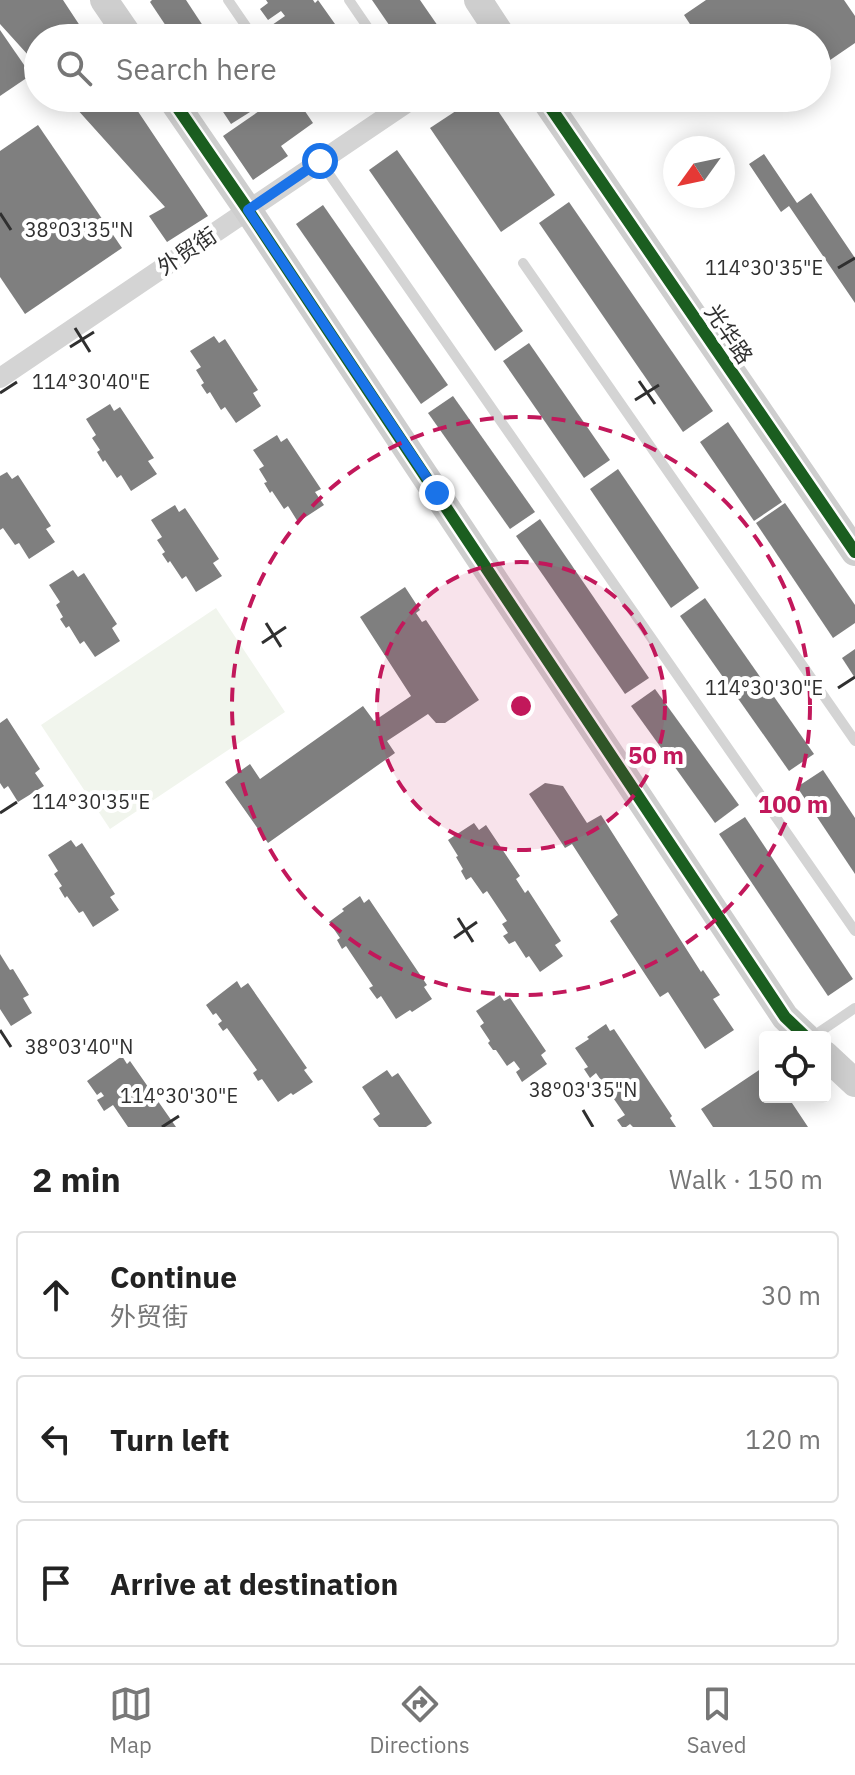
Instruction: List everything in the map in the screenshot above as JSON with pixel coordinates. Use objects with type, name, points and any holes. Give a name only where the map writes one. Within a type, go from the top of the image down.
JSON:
[{"type":"street","points":[[104,0],[120,24]]},
{"type":"street","points":[[478,0],[493,24]]},
{"type":"street","points":[[181,112],[785,1017],[802,1031]]},
{"type":"street","name":"外贸街","points":[[0,378],[393,112]]},
{"type":"street","name":"光华路","points":[[554,112],[855,552]]},
{"type":"street","points":[[831,1061],[855,1083]]},
{"type":"lane","points":[[228,0],[244,24]]},
{"type":"lane","points":[[349,0],[365,24]]},
{"type":"lane","points":[[320,161],[855,931]]},
{"type":"lane","points":[[523,263],[855,741]]},
{"type":"lane","points":[[819,1031],[855,1008]]},
{"type":"shaded area","points":[[216,608],[285,712],[110,829],[41,725]]},
{"type":"building","points":[[0,0],[63,0],[79,24],[24,24],[24,51],[0,24]]},
{"type":"building","points":[[186,0],[202,24],[165,24],[150,2]]},
{"type":"building","points":[[266,0],[313,0],[315,3],[318,0],[335,24],[273,24],[285,16],[281,11],[268,20],[260,9],[268,3]]},
{"type":"building","points":[[372,0],[420,0],[437,24],[388,24]]},
{"type":"building","points":[[706,0],[844,0],[855,16],[855,43],[831,59],[831,24],[690,24],[684,15]]},
{"type":"building","points":[[0,30],[24,65],[24,80],[0,96]]},
{"type":"building","points":[[80,112],[138,112],[208,216],[167,242],[149,216],[165,207]]},
{"type":"building","points":[[223,112],[250,112],[231,124]]},
{"type":"building","points":[[258,112],[306,112],[313,123],[281,146],[288,156],[253,180],[223,136]]},
{"type":"building","points":[[454,112],[499,112],[555,195],[501,232],[430,128]]},
{"type":"building","points":[[38,125],[122,248],[25,314],[0,277],[0,151]]},
{"type":"building","points":[[397,150],[523,331],[495,351],[369,170]]},
{"type":"building","points":[[764,154],[797,203],[811,193],[855,258],[855,303],[789,206],[781,212],[749,164]]},
{"type":"building","points":[[569,202],[713,411],[683,432],[539,223]]},
{"type":"building","points":[[323,205],[448,385],[421,404],[296,224]]},
{"type":"building","points":[[214,336],[219,343],[225,339],[258,390],[253,393],[261,406],[236,423],[225,407],[221,410],[210,392],[207,394],[201,385],[204,383],[196,370],[201,367],[190,351]]},
{"type":"building","points":[[529,343],[610,460],[584,478],[503,361]]},
{"type":"building","points":[[453,396],[535,512],[510,529],[428,413]]},
{"type":"building","points":[[110,404],[114,411],[120,407],[154,458],[148,461],[157,474],[131,491],[121,475],[117,478],[105,460],[103,462],[92,438],[96,435],[86,419]]},
{"type":"building","points":[[728,422],[782,502],[754,521],[700,442]]},
{"type":"building","points":[[277,435],[281,442],[287,438],[321,489],[315,492],[324,505],[298,522],[288,506],[284,509],[272,491],[270,493],[259,469],[264,466],[253,450]]},
{"type":"building","points":[[618,469],[699,588],[671,608],[590,489]]},
{"type":"building","points":[[7,472],[12,479],[18,475],[51,526],[46,529],[55,542],[29,559],[19,543],[15,545],[3,528],[0,530],[0,476]]},
{"type":"building","points":[[785,503],[855,605],[855,623],[833,638],[756,523]]},
{"type":"building","points":[[175,505],[179,512],[185,508],[219,559],[213,563],[222,576],[196,592],[186,576],[182,579],[162,554],[165,552],[157,540],[162,537],[151,520]]},
{"type":"building","points":[[540,519],[649,678],[625,694],[516,536]]},
{"type":"building","points":[[73,570],[78,577],[84,573],[117,624],[112,628],[120,641],[95,657],[84,641],[80,644],[69,626],[66,628],[60,619],[63,617],[56,605],[60,602],[49,585]]},
{"type":"building","points":[[405,587],[420,610],[416,613],[422,622],[426,620],[479,700],[445,723],[436,723],[428,714],[387,741],[395,753],[268,843],[225,782],[250,764],[260,779],[363,706],[374,721],[411,696],[360,617]]},
{"type":"building","points":[[705,598],[814,754],[789,771],[680,616]]},
{"type":"building","points":[[855,649],[855,678],[842,658]]},
{"type":"building","points":[[655,689],[739,805],[715,823],[631,706]]},
{"type":"building","points":[[7,718],[40,769],[35,773],[44,786],[18,802],[8,786],[4,789],[0,783],[0,723]]},
{"type":"building","points":[[823,770],[855,818],[855,874],[797,787]]},
{"type":"building","points":[[545,783],[563,786],[587,823],[601,815],[701,972],[703,970],[720,995],[713,999],[734,1030],[705,1049],[668,992],[660,997],[610,921],[618,915],[572,844],[565,848],[529,794]]},
{"type":"building","points":[[745,817],[853,979],[828,996],[719,834]]},
{"type":"building","points":[[474,823],[479,830],[486,825],[520,876],[516,879],[525,893],[528,890],[561,941],[555,945],[563,956],[540,972],[515,941],[509,944],[503,936],[508,933],[502,924],[507,921],[487,891],[483,894],[471,877],[466,880],[461,871],[458,856],[448,840]]},
{"type":"building","points":[[71,840],[76,847],[82,843],[115,894],[110,897],[119,910],[93,927],[83,911],[79,913],[67,896],[65,898],[54,874],[58,871],[48,855]]},
{"type":"building","points":[[360,896],[364,903],[369,899],[427,985],[424,987],[432,999],[396,1019],[381,996],[377,999],[369,988],[373,986],[346,946],[342,949],[337,940],[340,938],[329,922]]},
{"type":"building","points":[[0,954],[29,995],[23,998],[32,1013],[11,1026],[0,1009]]},
{"type":"building","points":[[237,981],[241,988],[248,983],[307,1068],[304,1070],[313,1082],[278,1102],[262,1079],[258,1081],[253,1073],[257,1070],[227,1028],[223,1031],[218,1024],[222,1021],[216,1013],[213,1015],[206,1005]]},
{"type":"building","points":[[500,995],[504,1001],[510,998],[546,1051],[541,1055],[547,1064],[522,1082],[516,1072],[520,1069],[514,1061],[507,1066],[488,1043],[490,1041],[480,1026],[484,1023],[476,1011]]},
{"type":"building","points":[[606,1024],[610,1031],[614,1029],[672,1116],[670,1118],[676,1127],[633,1127],[630,1124],[622,1127],[617,1120],[625,1115],[596,1073],[590,1078],[584,1069],[588,1067],[575,1048]]},
{"type":"building","points":[[122,1056],[127,1064],[130,1061],[176,1127],[128,1127],[113,1105],[104,1111],[97,1100],[104,1096],[101,1092],[97,1095],[87,1081]]},
{"type":"building","points":[[387,1070],[392,1077],[398,1073],[432,1123],[426,1127],[379,1127],[373,1119],[380,1114],[362,1087]]},
{"type":"building","points":[[759,1070],[759,1103],[792,1103],[808,1127],[713,1127],[701,1109]]},
{"type":"cycle path","points":[[181,112],[785,1017],[800,1031]]},
{"type":"cycle path","points":[[554,112],[855,552]]},
{"type":"route","points":[[320,161],[248,210],[437,493]]}]
